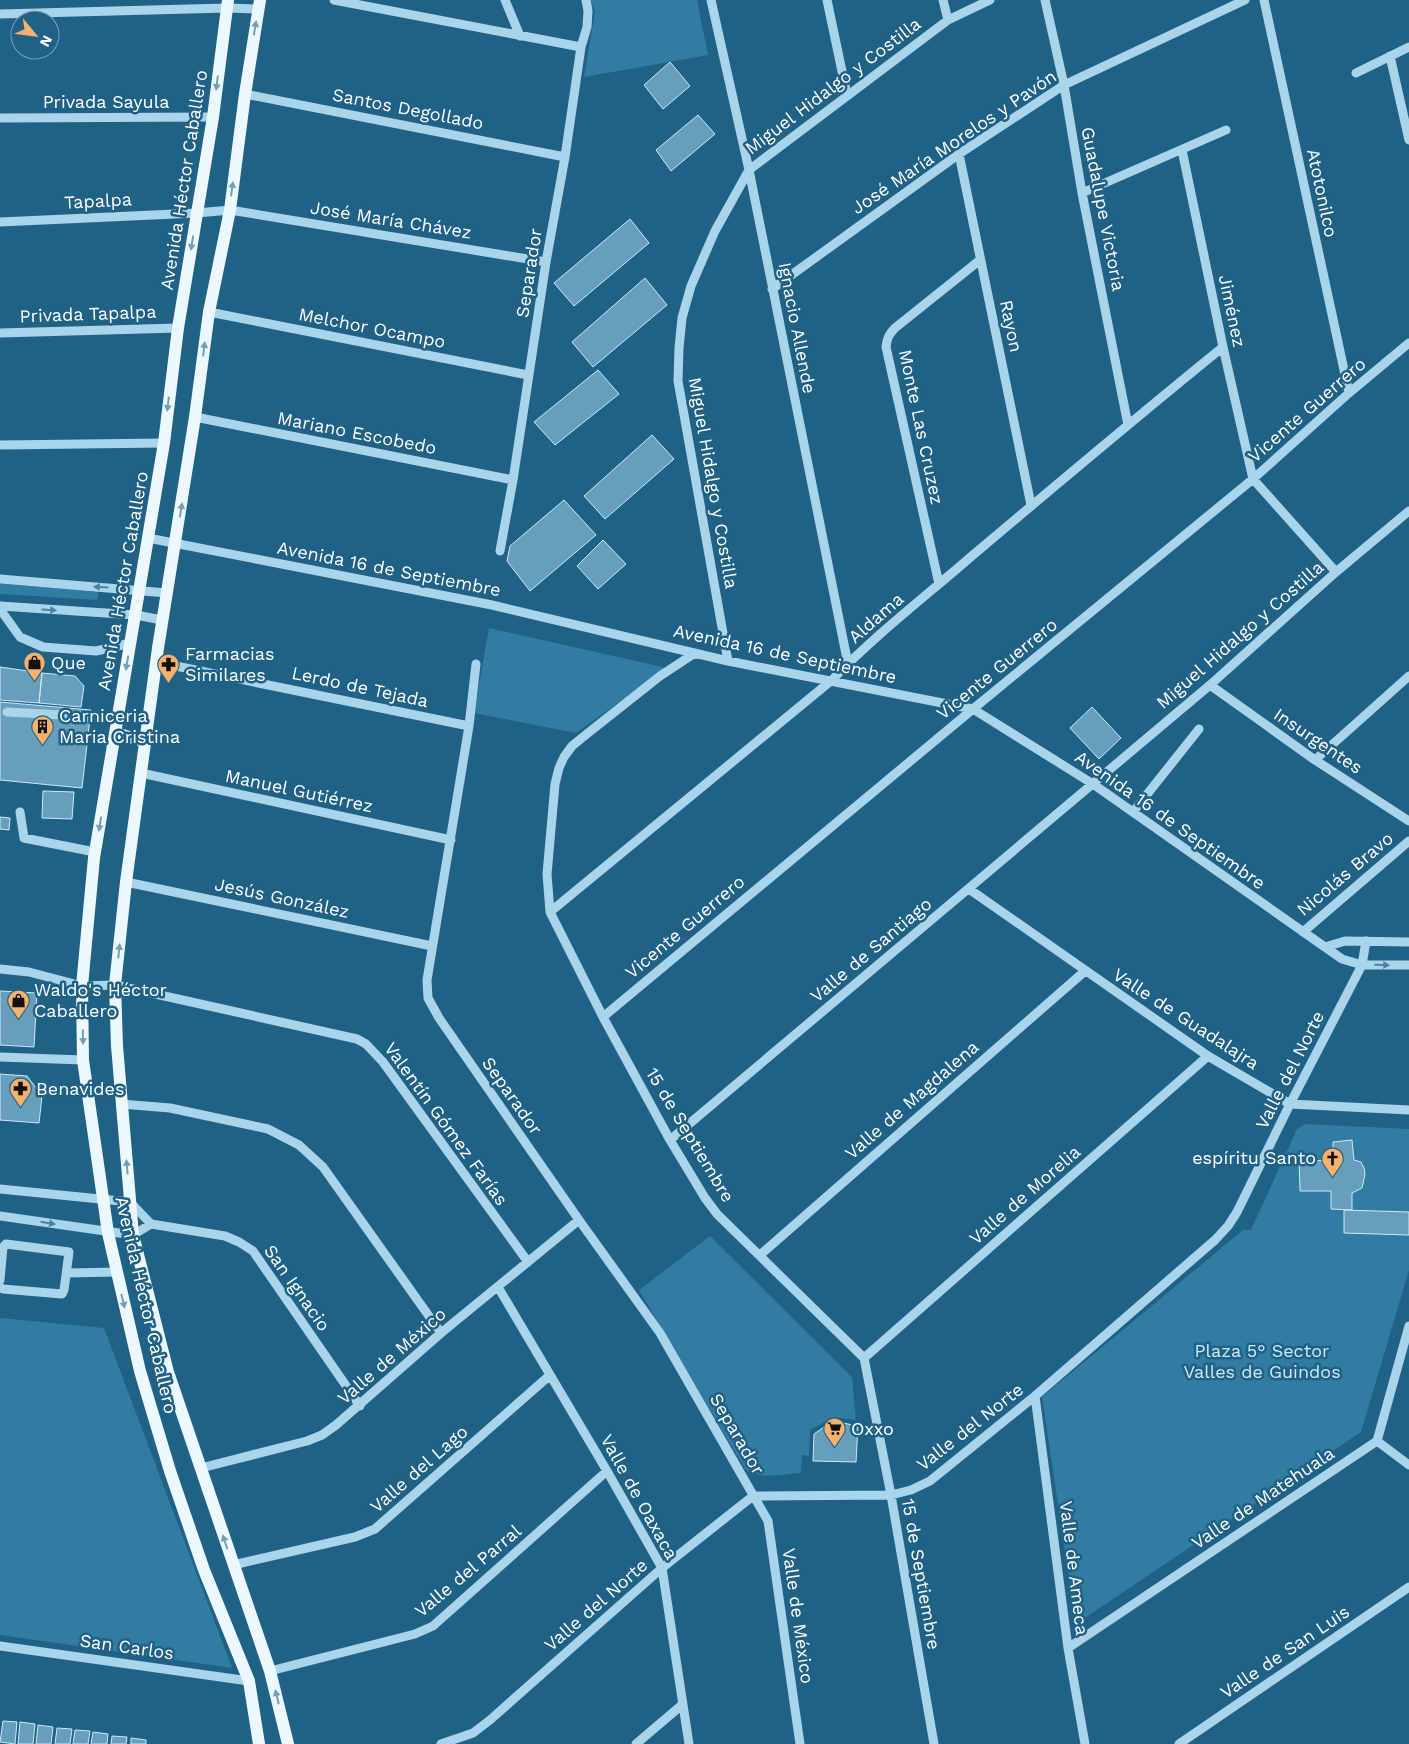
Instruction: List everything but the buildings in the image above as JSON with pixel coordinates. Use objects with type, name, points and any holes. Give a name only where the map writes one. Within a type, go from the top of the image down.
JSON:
[{"type":"main road","name":"Avenida Héctor Caballero","points":[[228,4],[213,117],[178,328],[164,443],[95,852],[82,986],[83,1060],[108,1233],[140,1371],[170,1472],[204,1570],[249,1681],[259,1744]]},
{"type":"main road","name":"Avenida Héctor Caballero","points":[[259,5],[230,210],[209,312],[196,418],[144,741],[115,985],[117,1046],[133,1235],[168,1372],[270,1671],[288,1744]]},
{"type":"main road","points":[[115,733],[144,741]]},
{"type":"street","points":[[334,0],[581,47]]},
{"type":"street","points":[[505,0],[520,36]]},
{"type":"street","name":"Separador","points":[[500,551],[513,480],[546,262],[565,157],[581,47],[587,27],[588,11],[586,0]]},
{"type":"street","name":"Ignacio Allende","points":[[711,0],[749,170],[848,664]]},
{"type":"street","points":[[826,0],[847,95]]},
{"type":"street","points":[[943,0],[948,20]]},
{"type":"street","name":"Miguel Hidalgo y Costilla","points":[[728,661],[678,381],[682,318],[691,286],[704,254],[749,170],[948,20],[990,0]]},
{"type":"street","name":"Guadalupe Victoria","points":[[1045,0],[1064,85],[1082,193],[1128,425]]},
{"type":"street","name":"José María Morelos y Pavón","points":[[772,289],[959,154],[1064,85],[1245,0]]},
{"type":"street","name":"Atotonilco","points":[[1264,0],[1349,393]]},
{"type":"street","points":[[0,14],[228,4],[259,5]]},
{"type":"street","points":[[1356,73],[1409,46]]},
{"type":"street","points":[[1390,56],[1409,140]]},
{"type":"street","name":"Santos Degollado","points":[[245,94],[565,157]]},
{"type":"street","name":"Privada Sayula","points":[[0,118],[213,117]]},
{"type":"street","points":[[1082,193],[1226,130]]},
{"type":"street","name":"Jiménez","points":[[1182,150],[1253,479]]},
{"type":"street","name":"Rayon","points":[[959,154],[1032,505]]},
{"type":"street","name":"José María Chávez","points":[[197,213],[230,210],[546,262]]},
{"type":"street","name":"Tapalpa","points":[[0,222],[197,213]]},
{"type":"street","name":"Monte Las Cruzez","points":[[939,584],[886,347],[890,333],[895,328],[980,260]]},
{"type":"street","name":"Melchor Ocampo","points":[[209,312],[528,375]]},
{"type":"street","name":"Privada Tapalpa","points":[[0,333],[178,328]]},
{"type":"street","name":"Vicente Guerrero","points":[[603,1017],[1253,479],[1349,393],[1409,343]]},
{"type":"street","name":"Aldama","points":[[550,912],[832,680],[939,584],[1223,347]]},
{"type":"street","name":"Mariano Escobedo","points":[[196,418],[513,480]]},
{"type":"street","points":[[0,445],[164,443]]},
{"type":"street","points":[[1253,479],[1336,572]]},
{"type":"street","name":"Miguel Hidalgo y Costilla","points":[[1093,784],[1210,685],[1336,572],[1409,511]]},
{"type":"street","name":"Avenida 16 de Septiembre","points":[[148,538],[492,604],[728,661],[973,709],[1093,784],[1342,959],[1362,965],[1409,966]]},
{"type":"street","points":[[0,579],[167,592]]},
{"type":"street","points":[[0,608],[136,615],[162,620]]},
{"type":"street","points":[[0,608],[20,637],[43,647],[96,651],[131,643]]},
{"type":"street","name":"15 de Septiembre","points":[[695,652],[660,676],[588,733],[572,746],[564,757],[555,784],[547,874],[550,912],[603,1017],[670,1140],[705,1198],[718,1214],[864,1358],[891,1496],[934,1744]]},
{"type":"street","name":"Lerdo de Tejada","points":[[156,662],[469,726]]},
{"type":"street","name":"Separador","points":[[476,664],[469,726],[432,946],[427,990],[428,998],[439,1018],[579,1220],[660,1332],[753,1496]]},
{"type":"street","points":[[1315,760],[1409,676]]},
{"type":"street","name":"Insurgentes","points":[[1210,685],[1315,760],[1409,821]]},
{"type":"street","points":[[7,712],[118,718]]},
{"type":"street","points":[[1133,812],[1199,729]]},
{"type":"street","name":"Manuel Gutiérrez","points":[[141,773],[451,840]]},
{"type":"street","name":"Valle de Santiago","points":[[670,1140],[1093,784]]},
{"type":"street","points":[[20,812],[24,838],[95,852]]},
{"type":"street","name":"Nicolás Bravo","points":[[1302,932],[1409,841]]},
{"type":"street","name":"Jesús González","points":[[126,882],[432,946]]},
{"type":"street","name":"Valle de Guadalajra","points":[[969,889],[1208,1056],[1290,1104],[1409,1110]]},
{"type":"street","points":[[1325,947],[1346,941],[1409,942]]},
{"type":"street","name":"Valle del Norte","points":[[441,1744],[473,1733],[490,1720],[662,1568],[753,1496],[891,1496],[912,1490],[930,1480],[1036,1396],[1215,1240],[1228,1226],[1238,1212],[1290,1104],[1362,965],[1366,941]]},
{"type":"street","name":"Valentín Gómez Farías","points":[[0,969],[29,972],[82,986],[115,985],[356,1039],[366,1044],[383,1062],[528,1262]]},
{"type":"street","name":"Valle de Magdalena","points":[[760,1254],[1085,971]]},
{"type":"street","name":"Valle de Morelia","points":[[864,1358],[1208,1056]]},
{"type":"street","points":[[0,1057],[83,1060]]},
{"type":"street","points":[[122,1104],[170,1108],[268,1130],[299,1144],[323,1167],[441,1333]]},
{"type":"street","points":[[0,1190],[130,1202],[151,1224],[133,1235],[108,1233],[0,1216]]},
{"type":"street","name":"Valle de México","points":[[201,1468],[308,1441],[322,1435],[360,1406],[441,1333],[579,1220]]},
{"type":"street","name":"San Ignacio","points":[[151,1224],[225,1236],[253,1251],[360,1406]]},
{"type":"street","points":[[0,1280],[6,1244],[68,1251],[70,1253],[62,1294],[3,1289],[0,1287]]},
{"type":"street","points":[[67,1272],[117,1272]]},
{"type":"street","name":"Valle de Oaxaca","points":[[498,1287],[662,1568],[689,1744]]},
{"type":"street","points":[[1409,1326],[1377,1441],[1409,1465]]},
{"type":"street","name":"Valle del Lago","points":[[233,1565],[355,1537],[375,1529],[549,1376]]},
{"type":"street","name":"Valle de Ameca","points":[[1036,1396],[1068,1648],[1085,1744]]},
{"type":"street","name":"Valle de Matehuala","points":[[1068,1648],[1377,1441]]},
{"type":"street","name":"Valle del Parral","points":[[270,1671],[415,1634],[433,1626],[607,1471]]},
{"type":"street","name":"Valle de México","points":[[753,1496],[768,1521],[800,1744]]},
{"type":"street","name":"Valle de San Luis","points":[[1179,1744],[1409,1587]]},
{"type":"street","name":"San Carlos","points":[[0,1646],[249,1681]]},
{"type":"street","points":[[636,1744],[683,1704]]},
{"type":"green space","points":[[590,0],[697,0],[708,55],[584,77],[595,12]]},
{"type":"green space","points":[[0,584],[99,591],[97,600],[0,594]]},
{"type":"green space","points":[[489,628],[667,668],[576,733],[474,713]]},
{"type":"green space","name":"Plaza 5° Sector Valles de Guindos","points":[[1306,1124],[1409,1129],[1409,1270],[1361,1432],[1076,1624],[1042,1397],[1243,1230],[1251,1230],[1297,1129]]},
{"type":"green space","points":[[710,1236],[852,1377],[856,1420],[833,1417],[810,1430],[809,1456],[802,1455],[801,1473],[764,1475],[745,1469],[639,1290]]},
{"type":"green space","points":[[0,1318],[104,1328],[232,1668],[0,1635]]},
{"type":"place","name":"Que","points":[[35,682]]},
{"type":"place","name":"Farmacias Similares","points":[[169,683]]},
{"type":"place","name":"Carniceria Maria Cristina","points":[[43,745]]},
{"type":"place","name":"Waldo's Héctor Caballero","points":[[18,1019]]},
{"type":"place","name":"Benavides","points":[[20,1108]]},
{"type":"place","name":"espíritu Santo","points":[[1332,1177]]},
{"type":"place","name":"Oxxo","points":[[835,1448]]}]
